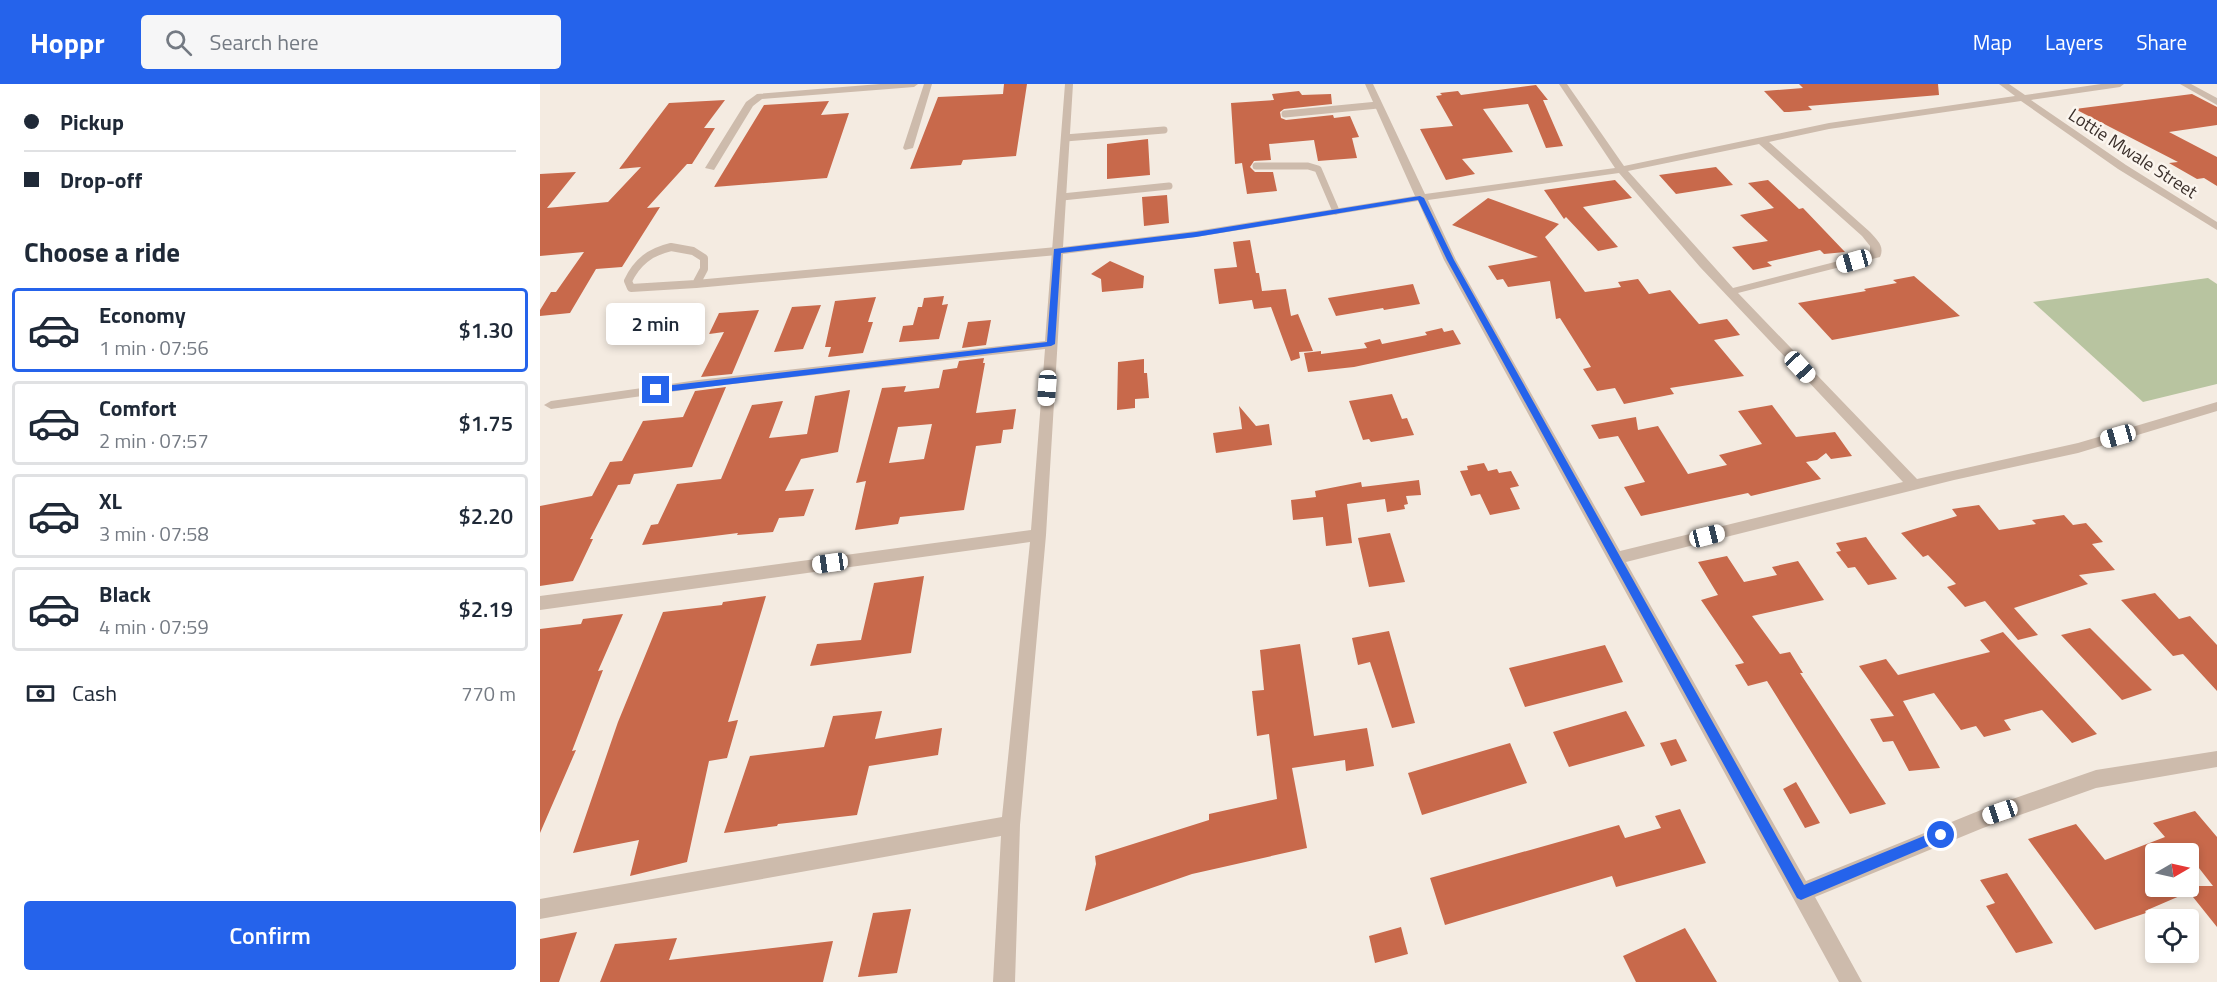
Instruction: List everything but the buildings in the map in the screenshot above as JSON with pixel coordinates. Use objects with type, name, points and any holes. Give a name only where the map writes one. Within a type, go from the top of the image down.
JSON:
[{"type":"street","points":[[710,168],[749,104],[760,96],[914,84]]},
{"type":"street","points":[[908,148],[928,84]]},
{"type":"street","points":[[1004,982],[1011,825],[1038,535],[1069,84]]},
{"type":"street","points":[[1369,84],[1450,260],[1851,982]]},
{"type":"street","points":[[1563,84],[1620,170],[1861,433],[1914,485]]},
{"type":"street","name":"Lottie Mwale Street","points":[[2004,84],[2019,97],[2122,167],[2217,227]]},
{"type":"street","points":[[1057,251],[1196,234],[1420,198],[1620,170],[1829,126],[2120,84]]},
{"type":"street","points":[[2184,84],[2217,102]]},
{"type":"street","points":[[1730,291],[1876,255],[1876,246],[1866,234],[1760,139]]},
{"type":"street","points":[[551,405],[698,384],[1051,344]]},
{"type":"street","points":[[1616,558],[1914,485],[2078,448],[2217,406]]},
{"type":"street","points":[[540,603],[1038,535]]},
{"type":"street","points":[[1801,893],[1981,819],[2096,779],[2217,759]]},
{"type":"street","points":[[540,909],[1011,825]]},
{"type":"lane","points":[[1285,114],[1378,105]]},
{"type":"lane","points":[[1065,138],[1164,130]]},
{"type":"lane","points":[[1256,166],[1308,166],[1318,169],[1336,212]]},
{"type":"lane","points":[[1062,197],[1169,186]]},
{"type":"lane","points":[[696,284],[704,269],[704,258],[697,252],[679,248],[659,249],[646,255],[630,274],[628,281],[631,288],[696,284],[1057,251]]},
{"type":"green space","points":[[2208,278],[2217,284],[2217,384],[2143,402],[2033,302]]},
{"type":"route","points":[[656,390],[1051,344],[1057,251],[1260,225],[1420,198],[1450,260],[1801,893],[1941,835]]}]
